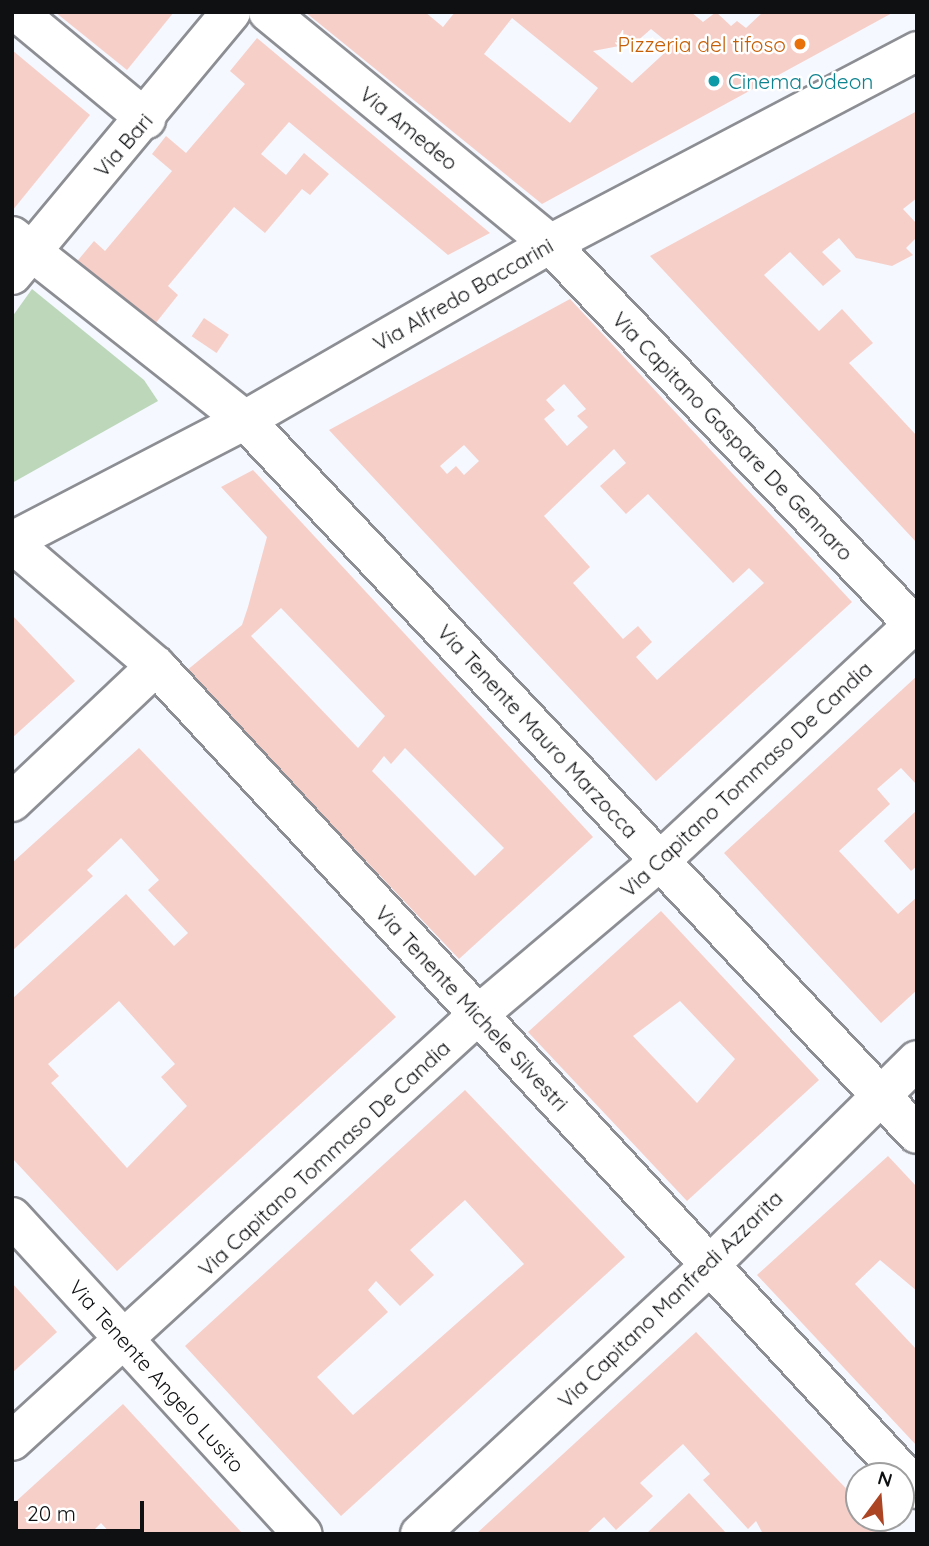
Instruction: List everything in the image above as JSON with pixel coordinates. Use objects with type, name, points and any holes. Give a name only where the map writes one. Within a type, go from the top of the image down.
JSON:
[{"type":"street","points":[[17,12],[146,119]]},
{"type":"street","name":"Via Bari","points":[[19,254],[146,119],[231,12]]},
{"type":"street","name":"Via Amedeo","points":[[268,12],[550,244]]},
{"type":"street","name":"Via Alfredo Baccarini","points":[[12,542],[245,420],[550,244],[917,51]]},
{"type":"street","name":"Via Capitano Gaspare De Gennaro","points":[[550,244],[916,625]]},
{"type":"street","name":"Via Tenente Mauro Marzocca","points":[[19,254],[245,420],[917,1134]]},
{"type":"street","name":"Via Tenente Michele Silvestri","points":[[12,542],[156,666],[917,1489]]},
{"type":"street","name":"Via Capitano Tommaso De Candia","points":[[12,1441],[125,1343],[479,1014],[660,861],[916,625]]},
{"type":"street","points":[[12,802],[156,666]]},
{"type":"street","name":"Via Capitano Manfredi Azzarita","points":[[419,1534],[710,1265],[878,1094],[917,1060]]},
{"type":"street","name":"Via Tenente Angelo Lusito","points":[[12,1217],[302,1534]]},
{"type":"green space","points":[[32,289],[144,380],[158,401],[12,483],[12,317]]},
{"type":"building","points":[[55,12],[174,12],[127,70]]},
{"type":"building","points":[[305,12],[425,12],[443,27],[455,12],[691,12],[703,22],[716,12],[731,26],[737,21],[746,28],[763,12],[894,12],[542,204]],"holes":[[[512,18],[598,88],[570,123],[484,54]],[[651,29],[672,46],[632,83],[593,51],[635,43]]]},
{"type":"building","points":[[257,38],[490,233],[448,255],[289,122],[261,154],[286,175],[304,153],[329,174],[310,195],[302,189],[265,233],[234,207],[168,286],[178,295],[151,329],[74,265],[94,241],[105,251],[172,171],[152,154],[166,136],[186,153],[245,84],[230,71]]},
{"type":"building","points":[[12,50],[90,115],[12,211]]},
{"type":"building","points":[[917,111],[917,198],[903,209],[917,224],[917,237],[906,248],[913,255],[892,266],[856,258],[839,238],[822,252],[841,271],[823,286],[790,252],[764,275],[819,331],[842,309],[873,343],[849,363],[917,436],[917,543],[650,256]]},
{"type":"building","points":[[570,299],[852,602],[656,781],[329,430]],"holes":[[[564,384],[586,409],[577,416],[588,427],[567,446],[544,419],[555,410],[546,400]],[[464,445],[479,461],[464,475],[456,466],[447,474],[440,466]],[[614,449],[626,463],[600,486],[626,514],[648,494],[733,583],[749,568],[764,583],[657,680],[636,657],[652,642],[638,626],[623,639],[573,583],[590,567],[544,516]]]},
{"type":"building","points":[[204,318],[229,335],[217,353],[192,336]]},
{"type":"building","points":[[253,470],[593,837],[459,959],[186,671],[242,625],[267,537],[221,487]],"holes":[[[281,608],[385,716],[358,748],[251,636]],[[405,748],[504,848],[475,876],[372,771],[384,756],[391,764]]]},
{"type":"building","points":[[12,615],[75,681],[12,738],[13,690]]},
{"type":"building","points":[[917,676],[917,785],[901,768],[877,789],[890,804],[839,851],[898,914],[917,897],[917,990],[881,1023],[724,853]]},
{"type":"building","points":[[139,748],[396,1017],[117,1271],[12,1158],[12,999],[126,894],[174,946],[188,933],[148,890],[159,880],[121,838],[87,870],[93,876],[12,951],[12,863]],"holes":[[[119,1001],[175,1064],[161,1077],[187,1106],[127,1168],[51,1083],[59,1076],[48,1064]]]},
{"type":"building","points":[[917,810],[917,866],[911,871],[884,841]]},
{"type":"building","points":[[661,911],[819,1080],[687,1201],[528,1032]],"holes":[[[680,1001],[735,1059],[697,1103],[633,1036]]]},
{"type":"building","points":[[465,1090],[625,1257],[341,1516],[185,1346]],"holes":[[[465,1200],[524,1264],[353,1415],[317,1377],[388,1312],[368,1290],[376,1281],[400,1306],[434,1275],[410,1250]]]},
{"type":"building","points":[[888,1156],[917,1187],[917,1291],[880,1260],[855,1284],[917,1350],[917,1446],[757,1275]]},
{"type":"building","points":[[12,1283],[57,1332],[12,1373]]},
{"type":"building","points":[[696,1332],[845,1487],[845,1532],[889,1534],[763,1534],[756,1521],[748,1529],[703,1480],[710,1474],[683,1444],[640,1483],[653,1496],[616,1530],[604,1517],[586,1534],[476,1534]]},
{"type":"building","points":[[123,1404],[243,1534],[111,1534],[101,1523],[90,1534],[12,1534],[12,1505]]},
{"type":"building","points":[[689,1493],[727,1534],[646,1534]]},
{"type":"place","name":"Pizzeria del tifoso","points":[[800,44]]},
{"type":"place","name":"Cinema Odeon","points":[[714,81]]}]
